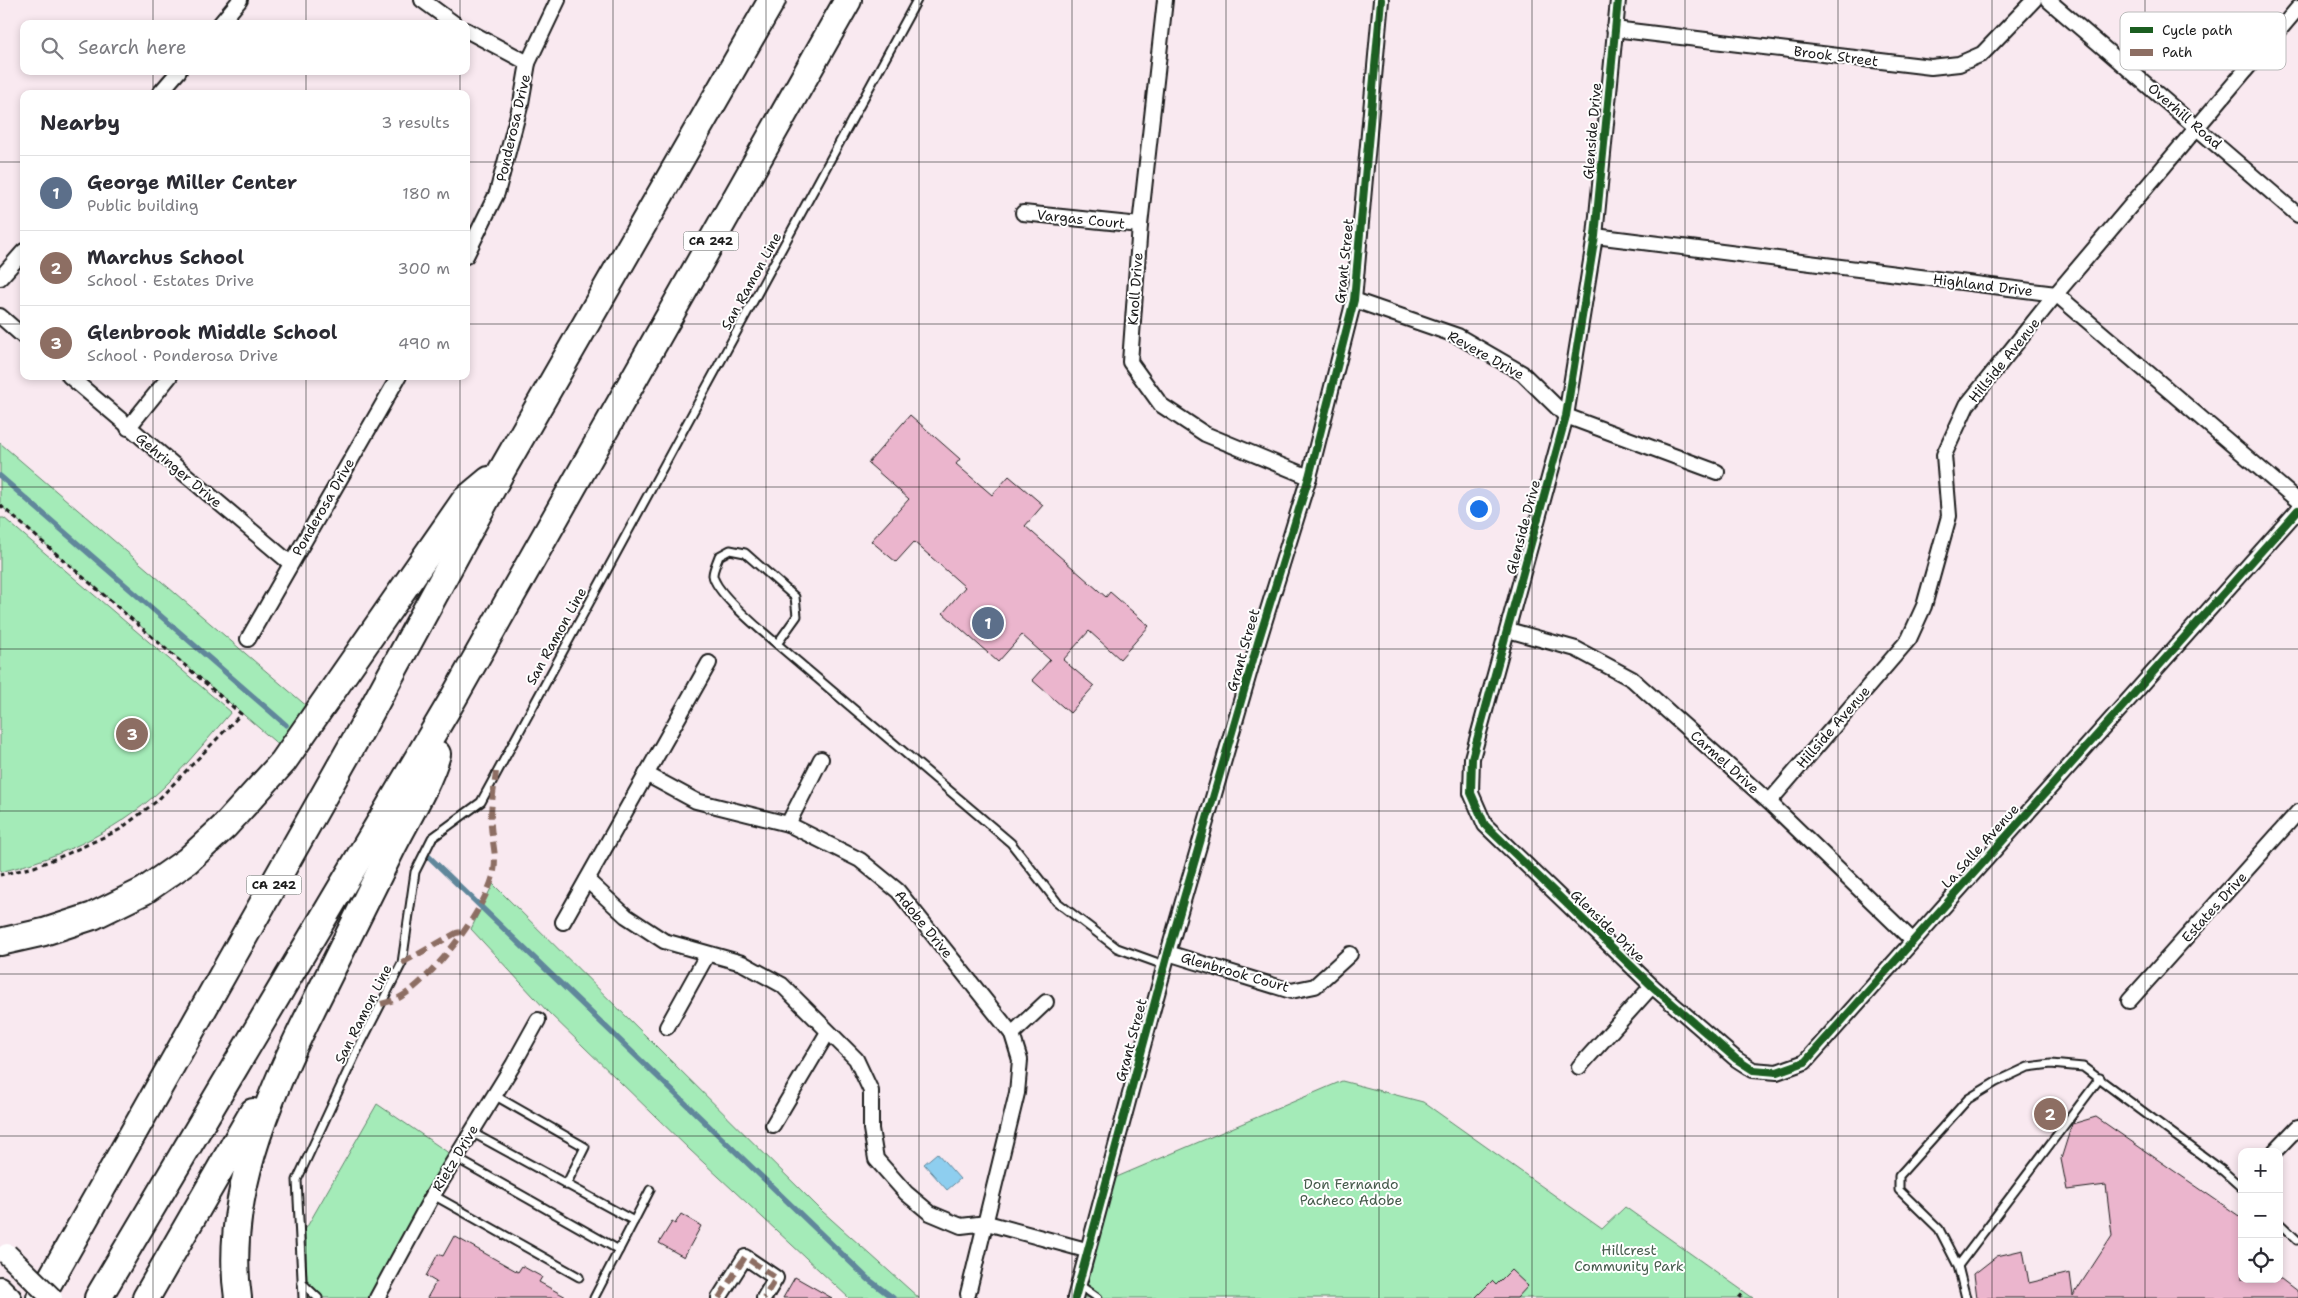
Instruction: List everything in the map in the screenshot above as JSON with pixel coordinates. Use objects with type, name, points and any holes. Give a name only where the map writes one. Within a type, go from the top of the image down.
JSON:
[{"type":"highway","name":"CA 242","points":[[40,1298],[362,728],[502,470],[772,0]]},
{"type":"highway","name":"CA 242","points":[[98,1298],[453,699],[848,0]]},
{"type":"highway","points":[[0,942],[44,932],[93,916],[144,891],[187,861],[225,826],[283,762],[465,500],[502,470]]},
{"type":"highway","points":[[238,1298],[236,1244],[240,1200],[253,1150],[268,1106],[304,1025],[435,761],[453,699]]},
{"type":"highway","points":[[146,1298],[304,1025]]},
{"type":"street","points":[[223,20],[240,0]]},
{"type":"street","points":[[422,0],[450,20]]},
{"type":"street","name":"Ponderosa Drive","points":[[470,248],[497,193],[521,103],[528,63],[558,0]]},
{"type":"street","name":"Knoll Drive","points":[[1165,0],[1140,225],[1130,362],[1161,404],[1205,434],[1308,477]]},
{"type":"street","name":"Grant Street","points":[[1075,1298],[1086,1250],[1166,959],[1258,639],[1308,477],[1354,300],[1382,0]]},
{"type":"street","name":"Glenside Drive","points":[[1618,0],[1595,236],[1566,416],[1472,758],[1471,793],[1485,825],[1652,986]]},
{"type":"street","name":"Brook Street","points":[[1614,30],[1931,67],[1959,64],[1982,54],[2034,0]]},
{"type":"street","name":"Overhill Road","points":[[2048,0],[2120,61]]},
{"type":"street","name":"Hillside Avenue","points":[[2286,22],[2298,8]]},
{"type":"street","points":[[470,32],[528,63]]},
{"type":"street","name":"Overhill Road","points":[[2131,70],[2298,215]]},
{"type":"street","name":"Hillside Avenue","points":[[1769,802],[1909,639],[1924,606],[1949,516],[1944,455],[1967,405],[2056,294],[2245,70]]},
{"type":"street","points":[[163,90],[176,75]]},
{"type":"street","name":"Vargas Court","points":[[1023,213],[1140,225]]},
{"type":"street","name":"Highland Drive","points":[[1595,236],[2056,294]]},
{"type":"street","points":[[0,278],[20,256]]},
{"type":"street","points":[[2056,294],[2298,501]]},
{"type":"street","name":"Revere Drive","points":[[1354,300],[1458,336],[1522,372],[1566,416],[1717,472]]},
{"type":"street","points":[[0,316],[20,334]]},
{"type":"street","name":"Gehringer Drive","points":[[74,380],[290,563]]},
{"type":"street","points":[[128,428],[167,380]]},
{"type":"street","name":"Ponderosa Drive","points":[[248,639],[397,380]]},
{"type":"street","name":"La Salle Avenue","points":[[1652,986],[1736,1059],[1753,1070],[1777,1072],[1805,1062],[2298,510]]},
{"type":"street","name":"Carmel Drive","points":[[1508,630],[1576,649],[1632,679],[1769,802],[1912,940]]},
{"type":"street","points":[[563,922],[709,663]]},
{"type":"street","points":[[788,824],[820,759]]},
{"type":"street","name":"Adobe Drive","points":[[646,774],[696,801],[788,824],[860,860],[898,891],[1012,1034],[1020,1060],[1017,1093],[987,1224],[968,1294]]},
{"type":"street","name":"Estates Drive","points":[[2129,1001],[2298,812]]},
{"type":"street","points":[[587,880],[626,916],[664,941],[742,963],[782,985],[856,1059],[870,1091],[871,1129],[876,1159],[906,1193],[930,1213],[962,1226],[987,1224],[1086,1250]]},
{"type":"street","points":[[668,1026],[707,954]]},
{"type":"street","name":"Glenbrook Court","points":[[1166,959],[1291,990],[1315,986],[1350,954]]},
{"type":"street","points":[[1579,1067],[1652,986]]},
{"type":"street","points":[[1012,1034],[1046,1002]]},
{"type":"street","name":"Rietz Drive","points":[[377,1298],[433,1195],[538,1020]]},
{"type":"street","points":[[773,1125],[828,1032]]},
{"type":"street","points":[[2279,1148],[2298,1127]]},
{"type":"street","points":[[3,1250],[52,1298]]},
{"type":"street","points":[[719,1298],[745,1257],[776,1278],[764,1298]]},
{"type":"street","points":[[0,1288],[11,1298]]},
{"type":"lane","name":"San Ramon Line","points":[[303,1298],[297,1180],[357,1051],[402,963],[415,872],[432,838],[481,802],[917,0]]},
{"type":"lane","points":[[777,644],[797,616],[795,597],[745,553],[730,550],[719,556],[713,574],[717,588],[777,644],[1011,842],[1057,902],[1117,948],[1166,959]]},
{"type":"lane","points":[[1966,1298],[1958,1266],[1939,1230],[1899,1190],[1899,1176],[1968,1099],[1996,1082],[2028,1067],[2051,1064],[2083,1067],[2223,1171],[2238,1184]]},
{"type":"lane","points":[[1958,1266],[2100,1078]]},
{"type":"lane","points":[[494,1095],[585,1147],[566,1185]]},
{"type":"lane","points":[[471,1132],[634,1221]]},
{"type":"lane","points":[[456,1158],[619,1250]]},
{"type":"lane","points":[[594,1298],[650,1190]]},
{"type":"lane","points":[[433,1195],[579,1278]]},
{"type":"lane","points":[[2283,1227],[2297,1240]]},
{"type":"lane","points":[[302,1283],[318,1298]]},
{"type":"lane","points":[[1078,1284],[1098,1298]]},
{"type":"path","points":[[0,505],[241,714],[157,801],[119,830],[50,861],[0,875]]},
{"type":"path","points":[[1739,1298],[1744,1292]]},
{"type":"green space","points":[[0,443],[316,714],[288,753],[0,505]]},
{"type":"green space","points":[[0,518],[4,518],[231,712],[178,773],[133,813],[91,839],[69,849],[24,866],[0,872]]},
{"type":"green space","points":[[493,884],[822,1211],[919,1298],[849,1298],[690,1150],[547,1011],[471,929]]},
{"type":"green space","name":"Don Fernando Pacheco Adobe","points":[[1342,1081],[1423,1102],[1602,1229],[1625,1207],[1753,1298],[1075,1298],[1105,1182]]},
{"type":"green space","points":[[377,1104],[456,1158],[377,1298],[304,1298],[300,1239]]},
{"type":"water","points":[[937,1153],[960,1179],[947,1190],[924,1164]]},
{"type":"building","points":[[910,415],[960,459],[956,464],[992,495],[1009,476],[1043,505],[1025,526],[1106,597],[1110,592],[1149,626],[1120,659],[1089,631],[1063,660],[1094,686],[1070,713],[1032,680],[1050,660],[1022,635],[998,662],[943,613],[965,587],[914,542],[896,562],[871,541],[909,499],[868,463]]},
{"type":"building","points":[[2096,1117],[2238,1215],[2238,1283],[2283,1283],[2283,1281],[2298,1292],[2298,1298],[1977,1298],[1974,1274],[1997,1256],[2023,1250],[2029,1283],[2070,1273],[2073,1296],[2112,1236],[2106,1185],[2067,1190],[2061,1159],[2072,1124]]},
{"type":"building","points":[[681,1214],[701,1226],[684,1257],[659,1243],[672,1222],[675,1224]]},
{"type":"building","points":[[454,1236],[518,1272],[522,1266],[542,1277],[539,1282],[568,1298],[427,1298],[436,1282],[426,1276],[438,1254],[443,1256]]},
{"type":"building","points":[[1511,1270],[1528,1286],[1517,1298],[1475,1298],[1492,1281],[1496,1285]]},
{"type":"building","points":[[795,1277],[832,1298],[783,1298]]},
{"type":"waterway","points":[[0,476],[286,725]]},
{"type":"waterway","points":[[423,851],[868,1279],[893,1298]]},
{"type":"marked path","points":[[381,1004],[402,996],[429,974],[470,922],[490,886],[495,865],[491,819],[496,772]]},
{"type":"marked path","points":[[402,963],[456,933],[462,932]]},
{"type":"marked path","points":[[719,1298],[745,1257],[776,1278],[764,1298]]},
{"type":"cycle path","points":[[1075,1298],[1168,953],[1259,639],[1309,477],[1354,300],[1381,0]]},
{"type":"cycle path","points":[[1618,0],[1595,236],[1566,416],[1472,758],[1471,793],[1485,825],[1652,986],[1736,1059],[1753,1070],[1777,1072],[1805,1062],[2298,510]]},
{"type":"place","name":"George Miller Center","points":[[988,623]]},
{"type":"place","name":"Glenbrook Middle School","points":[[132,734]]},
{"type":"place","name":"Marchus School","points":[[2050,1114]]},
{"type":"park label","name":"Hillcrest Community Park","points":[[1629,1258]]}]
